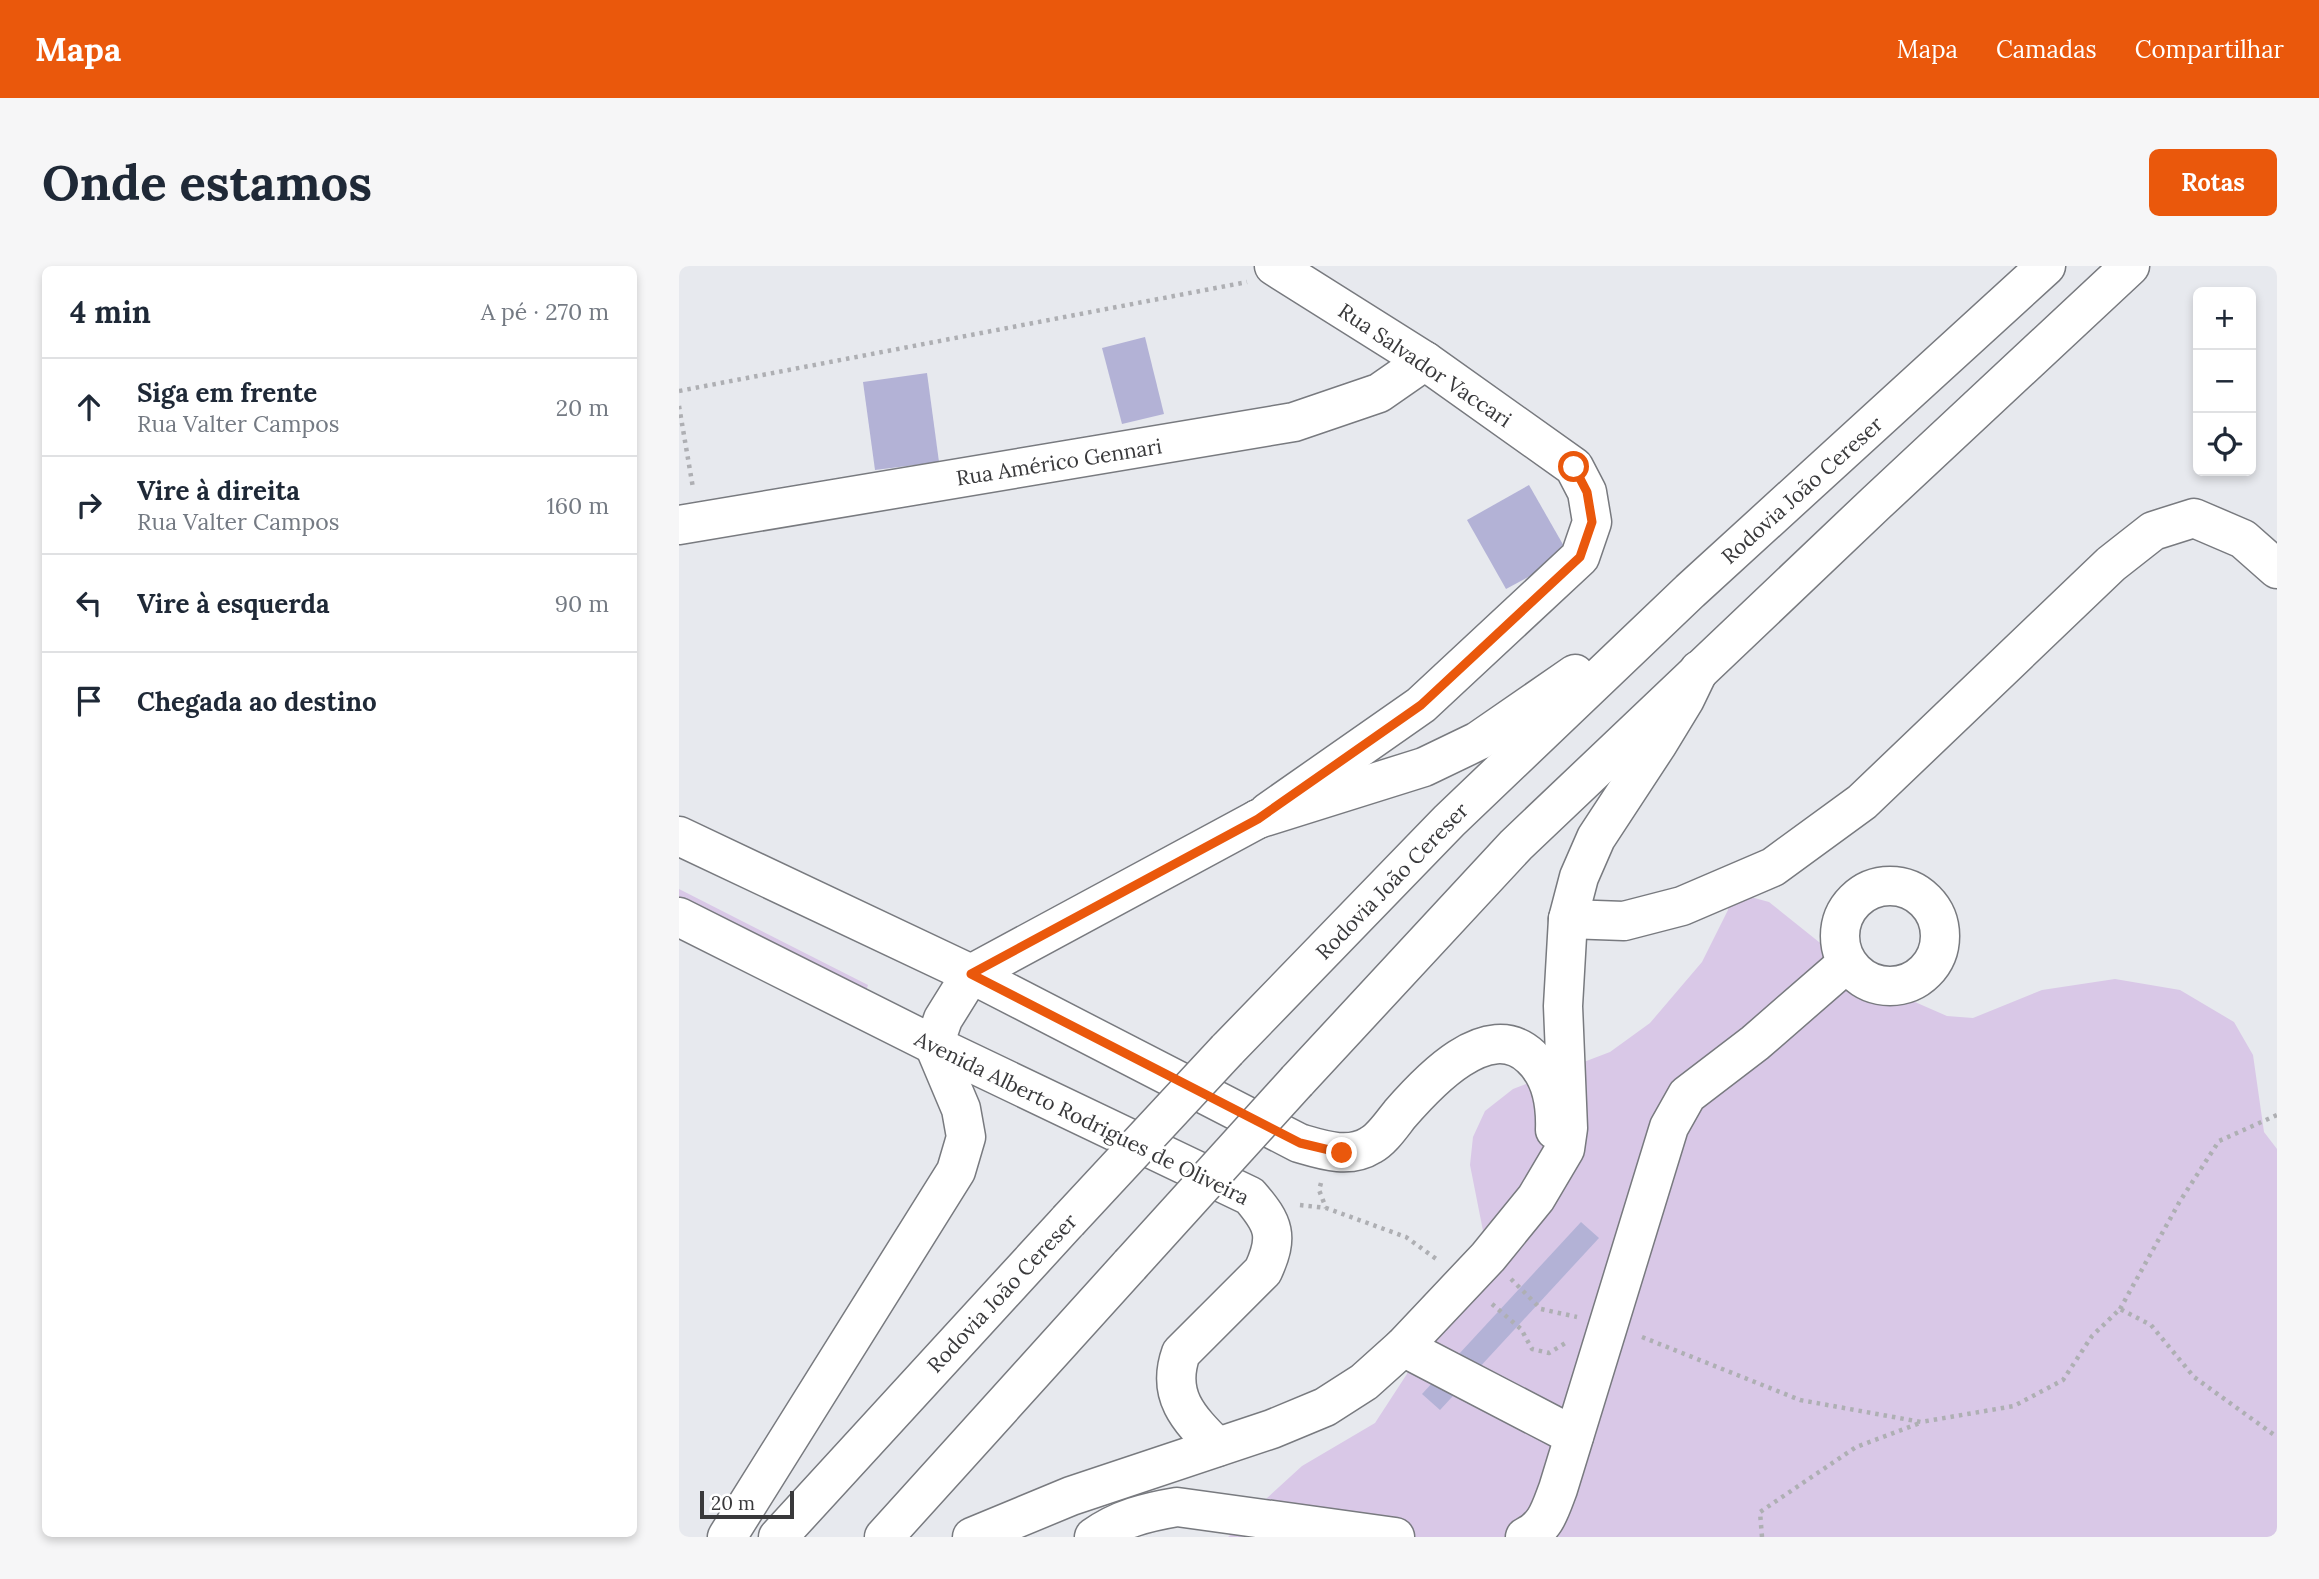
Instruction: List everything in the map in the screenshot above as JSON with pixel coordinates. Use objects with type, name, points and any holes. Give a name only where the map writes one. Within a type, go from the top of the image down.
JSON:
[{"type":"main road","name":"Rodovia João Cereser","points":[[778,1537],[1227,1050],[1449,821],[1691,591],[2046,266]]},
{"type":"main road","points":[[884,1537],[1297,1081],[1516,845],[2130,266]]},
{"type":"main road","name":"Rua Salvador Vaccari","points":[[1258,819],[1421,705],[1580,557],[1592,522],[1587,492],[1574,467],[1425,361],[1279,270]]},
{"type":"main road","name":"Rua Américo Gennari","points":[[689,523],[1294,422],[1379,393],[1425,361]]},
{"type":"main road","points":[[1568,919],[1624,921],[1682,906],[1773,867],[1862,802],[2111,564],[2153,531],[2194,518],[2243,539],[2277,569]]},
{"type":"main road","points":[[727,1537],[956,1171],[966,1137],[961,1109],[934,1045],[943,1019],[971,974],[1258,819],[1424,767],[1478,741],[1691,591]]},
{"type":"main road","points":[[972,1537],[1071,1496],[1272,1429],[1325,1407],[1364,1382],[1403,1347],[1476,1269],[1536,1198],[1565,1149],[1568,1128],[1563,1006],[1568,919],[1579,877],[1596,838],[1657,745],[1699,670]]},
{"type":"main road","points":[[679,836],[971,974],[1300,1143],[1342,1153],[1358,1152],[1374,1144],[1435,1077],[1454,1061],[1485,1046],[1507,1044],[1526,1051],[1542,1066],[1551,1088],[1556,1117],[1554,1170]]},
{"type":"main road","name":"Avenida Alberto Rodrigues de Oliveira","points":[[679,917],[934,1045],[1250,1196],[1267,1216],[1274,1235]]},
{"type":"main road","points":[[1525,1537],[1538,1531],[1548,1517],[1669,1127],[1687,1095],[1755,1043],[1847,963]]},
{"type":"main road","points":[[1217,1447],[1181,1405],[1175,1369],[1181,1353],[1262,1271],[1270,1257],[1274,1235]]},
{"type":"main road","points":[[1403,1347],[1574,1436]]},
{"type":"main road","points":[[1094,1537],[1121,1521],[1150,1511],[1177,1507],[1395,1537]]},
{"type":"path","points":[[679,391],[1279,270]]},
{"type":"path","points":[[679,406],[689,523]]},
{"type":"path","points":[[1762,1537],[1760,1512],[1856,1447],[1921,1422],[2014,1406],[2063,1380],[2092,1336],[2120,1309],[2180,1201],[2219,1141],[2277,1115]]},
{"type":"path","points":[[1274,1235],[1284,1212],[1297,1205],[1327,1208],[1406,1237],[1476,1269],[1541,1309],[1605,1336],[1800,1399],[1921,1422]]},
{"type":"path","points":[[1476,1269],[1521,1329],[1532,1349],[1549,1353],[1573,1339],[1605,1336]]},
{"type":"path","points":[[2120,1309],[2151,1325],[2194,1377],[2277,1437]]},
{"type":"shaded area","points":[[679,889],[868,985],[860,1009],[679,917]]},
{"type":"shaded area","points":[[1729,891],[1769,902],[1869,982],[1947,1016],[1973,1018],[2042,990],[2115,979],[2180,990],[2234,1022],[2253,1055],[2264,1132],[2277,1149],[2277,1537],[1228,1537],[1302,1466],[1375,1423],[1487,1251],[1470,1165],[1473,1137],[1485,1111],[1513,1089],[1610,1052],[1650,1023],[1702,962],[1728,910]]},
{"type":"building","points":[[1145,337],[1164,414],[1122,424],[1102,348]]},
{"type":"building","points":[[927,373],[939,462],[875,470],[863,382]]},
{"type":"building","points":[[1529,485],[1569,555],[1506,589],[1467,520]]},
{"type":"building","points":[[1581,1222],[1599,1238],[1440,1410],[1422,1394]]},
{"type":"route","points":[[1342,1153],[1300,1143],[971,974],[1258,819],[1421,705],[1580,557],[1592,522],[1587,492],[1574,467]]}]
